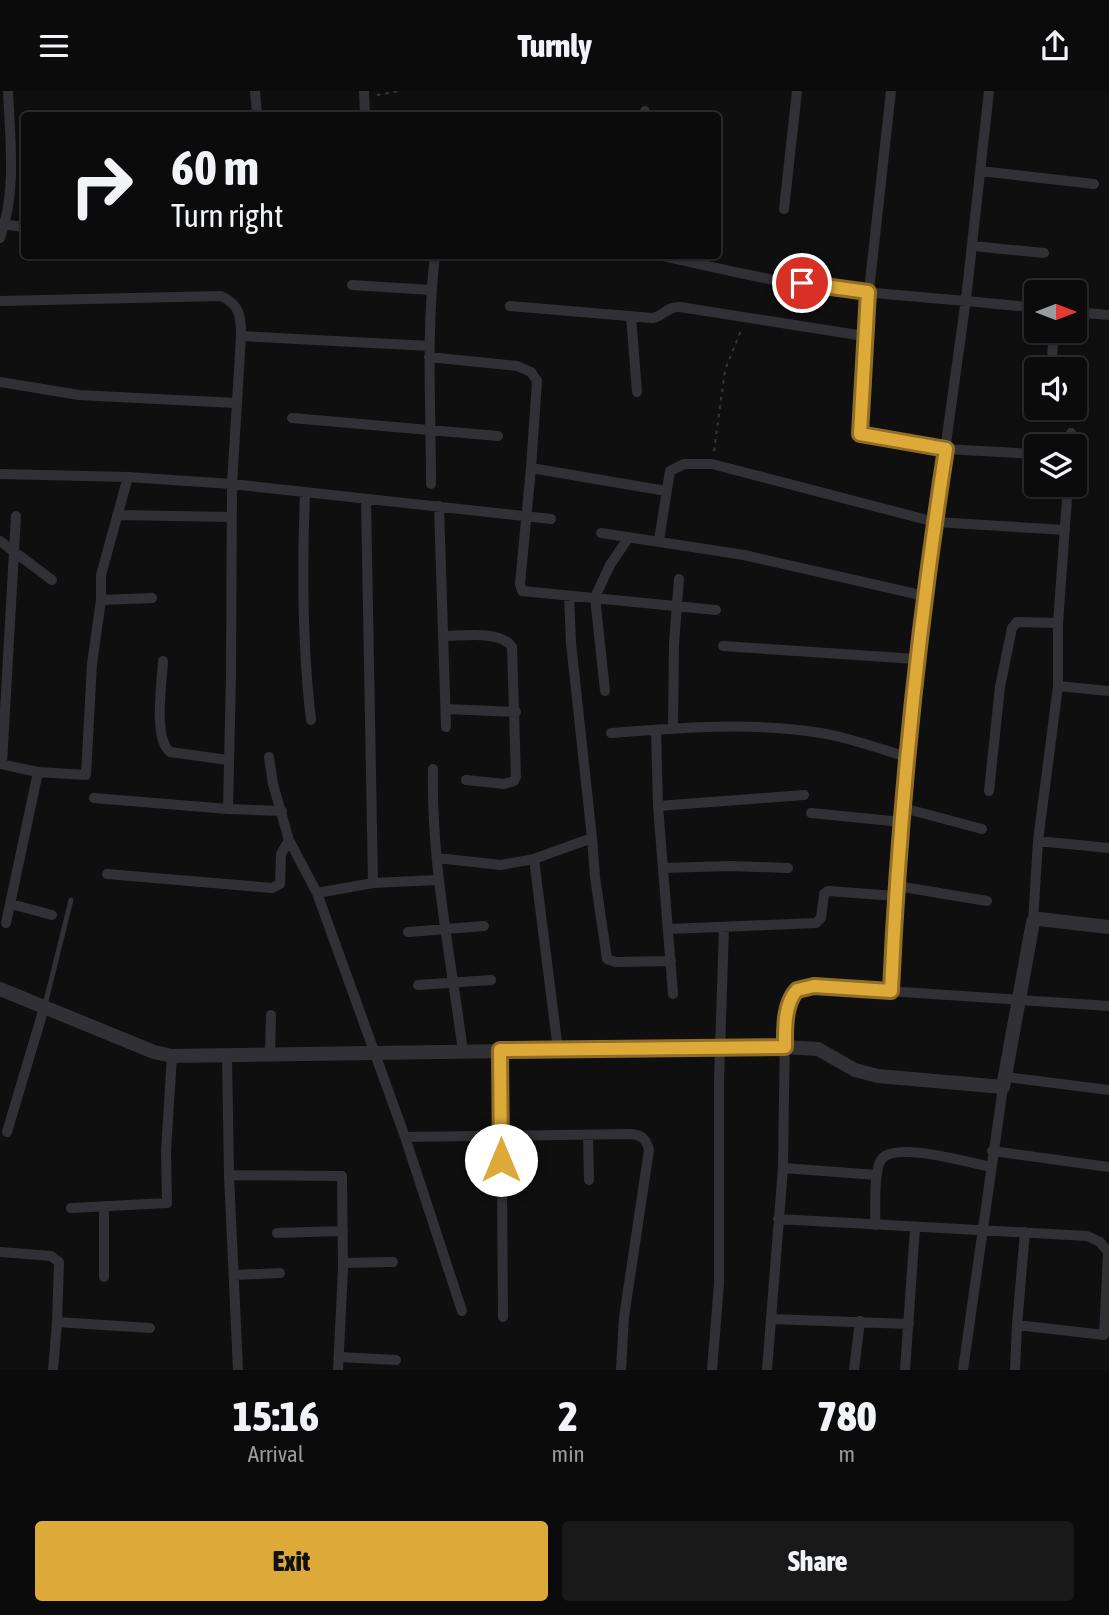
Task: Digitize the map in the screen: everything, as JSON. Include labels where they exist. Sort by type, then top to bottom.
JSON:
[{"type":"street","points":[[0,238],[2,224],[8,213],[12,163],[5,148],[8,91]]},
{"type":"street","points":[[255,91],[257,112]]},
{"type":"street","points":[[364,91],[365,112]]},
{"type":"street","points":[[784,209],[797,91]]},
{"type":"street","points":[[891,91],[864,336],[860,434],[946,449],[1024,453]]},
{"type":"street","points":[[891,991],[896,891],[916,659],[966,299],[989,91]]},
{"type":"street","points":[[12,163],[21,162]]},
{"type":"street","points":[[980,171],[1094,184]]},
{"type":"street","points":[[2,224],[21,227]]},
{"type":"street","points":[[972,246],[1044,253]]},
{"type":"street","points":[[431,484],[429,352],[435,259]]},
{"type":"street","points":[[678,259],[780,281],[868,292],[1024,306]]},
{"type":"street","points":[[352,285],[431,290]]},
{"type":"street","points":[[0,300],[221,296],[237,306],[241,336],[232,484],[228,810]]},
{"type":"street","points":[[510,306],[656,318],[670,307],[675,307],[864,336]]},
{"type":"street","points":[[1087,313],[1109,315]]},
{"type":"street","points":[[631,316],[637,392]]},
{"type":"street","points":[[241,336],[429,352],[517,366],[531,372],[537,381],[520,584],[522,591],[716,610]]},
{"type":"street","points":[[0,382],[79,395],[236,403]]},
{"type":"street","points":[[292,418],[498,436]]},
{"type":"street","points":[[659,540],[670,471],[684,464],[712,464],[935,522],[1065,530]]},
{"type":"street","points":[[531,468],[666,491]]},
{"type":"street","points":[[0,474],[128,477],[232,484],[551,519]]},
{"type":"street","points":[[16,516],[1,764],[38,772],[86,775],[92,664],[102,600],[101,575],[128,477]]},
{"type":"street","points":[[305,493],[302,565],[304,636],[311,720]]},
{"type":"street","points":[[964,1370],[992,1151],[1033,922],[1038,841],[1058,686],[1058,623],[1067,497]]},
{"type":"street","points":[[366,499],[373,883]]},
{"type":"street","points":[[439,506],[446,727]]},
{"type":"street","points":[[117,515],[232,517]]},
{"type":"street","points":[[601,533],[744,555],[925,596]]},
{"type":"street","points":[[605,691],[595,597],[610,565],[629,537]]},
{"type":"street","points":[[0,541],[52,580]]},
{"type":"street","points":[[673,729],[679,579]]},
{"type":"street","points":[[569,596],[571,643],[595,877],[607,959],[616,962],[671,961]]},
{"type":"street","points":[[102,600],[152,598]]},
{"type":"street","points":[[989,791],[1000,687],[1012,628],[1017,622],[1058,623]]},
{"type":"street","points":[[443,636],[499,636],[512,646],[517,769],[514,781],[505,784],[467,780]]},
{"type":"street","points":[[723,646],[916,659]]},
{"type":"street","points":[[163,661],[160,728],[164,747],[170,752],[228,760]]},
{"type":"street","points":[[1058,686],[1109,691]]},
{"type":"street","points":[[446,709],[516,712]]},
{"type":"street","points":[[611,733],[760,727],[817,732],[907,757]]},
{"type":"street","points":[[656,730],[658,806],[673,994]]},
{"type":"street","points":[[269,757],[273,784],[289,840],[317,893],[376,1053],[462,1311]]},
{"type":"street","points":[[433,769],[432,811],[437,880],[463,1052]]},
{"type":"street","points":[[6,923],[38,772]]},
{"type":"street","points":[[658,806],[804,795]]},
{"type":"street","points":[[94,798],[228,810],[282,811]]},
{"type":"street","points":[[903,808],[982,829]]},
{"type":"street","points":[[811,813],[902,822]]},
{"type":"street","points":[[437,858],[501,865],[534,859],[592,838]]},
{"type":"street","points":[[107,874],[272,888],[280,884],[281,854],[289,840]]},
{"type":"street","points":[[1038,841],[1109,848]]},
{"type":"street","points":[[534,859],[558,1050]]},
{"type":"street","points":[[663,868],[788,868]]},
{"type":"street","points":[[317,893],[373,883],[437,880]]},
{"type":"street","points":[[669,929],[816,923],[821,918],[824,894],[828,891],[896,891],[987,901]]},
{"type":"street","points":[[11,904],[52,915]]},
{"type":"street","points":[[1033,922],[1040,919],[1109,927]]},
{"type":"street","points":[[408,932],[484,926]]},
{"type":"street","points":[[712,1370],[719,1284],[719,1047],[724,927]]},
{"type":"street","points":[[418,985],[491,980]]},
{"type":"street","points":[[766,1370],[783,1168],[785,1025],[789,1004],[797,990],[814,986],[1109,1006]]},
{"type":"street","points":[[0,989],[154,1052],[172,1056],[785,1047],[818,1049],[855,1070],[878,1076],[1109,1090]]},
{"type":"street","points":[[7,1132],[44,1008]]},
{"type":"street","points":[[270,1053],[271,1015]]},
{"type":"street","points":[[500,1050],[502,1317]]},
{"type":"street","points":[[71,1208],[167,1203],[166,1151],[172,1056]]},
{"type":"street","points":[[227,1056],[229,1175],[238,1370]]},
{"type":"street","points":[[405,1136],[639,1135],[647,1142],[649,1150],[624,1317],[621,1370]]},
{"type":"street","points":[[588,1136],[589,1180]]},
{"type":"street","points":[[875,1225],[877,1175],[880,1161],[887,1153],[908,1151],[991,1167]]},
{"type":"street","points":[[992,1151],[1109,1167]]},
{"type":"street","points":[[783,1168],[877,1175]]},
{"type":"street","points":[[229,1175],[342,1176],[343,1263],[338,1370]]},
{"type":"street","points":[[104,1206],[104,1277]]},
{"type":"street","points":[[778,1219],[1087,1235],[1100,1242],[1108,1253],[1107,1335],[1017,1325]]},
{"type":"street","points":[[905,1370],[915,1228]]},
{"type":"street","points":[[276,1233],[342,1231]]},
{"type":"street","points":[[1015,1370],[1025,1232]]},
{"type":"street","points":[[0,1252],[51,1256],[59,1262],[53,1370]]},
{"type":"street","points":[[343,1263],[393,1262]]},
{"type":"street","points":[[234,1275],[280,1273]]},
{"type":"street","points":[[771,1319],[909,1324]]},
{"type":"street","points":[[854,1370],[860,1321]]},
{"type":"street","points":[[57,1322],[150,1328]]},
{"type":"street","points":[[339,1357],[396,1360]]},
{"type":"lane","points":[[44,1008],[71,900]]},
{"type":"path","points":[[387,94],[400,91]]},
{"type":"path","points":[[712,464],[725,370],[746,317]]},
{"type":"route","points":[[501,1160],[500,1050],[785,1047],[789,1004],[797,990],[814,986],[891,991],[895,896],[916,659],[946,449],[860,434],[868,292],[802,283]]}]
